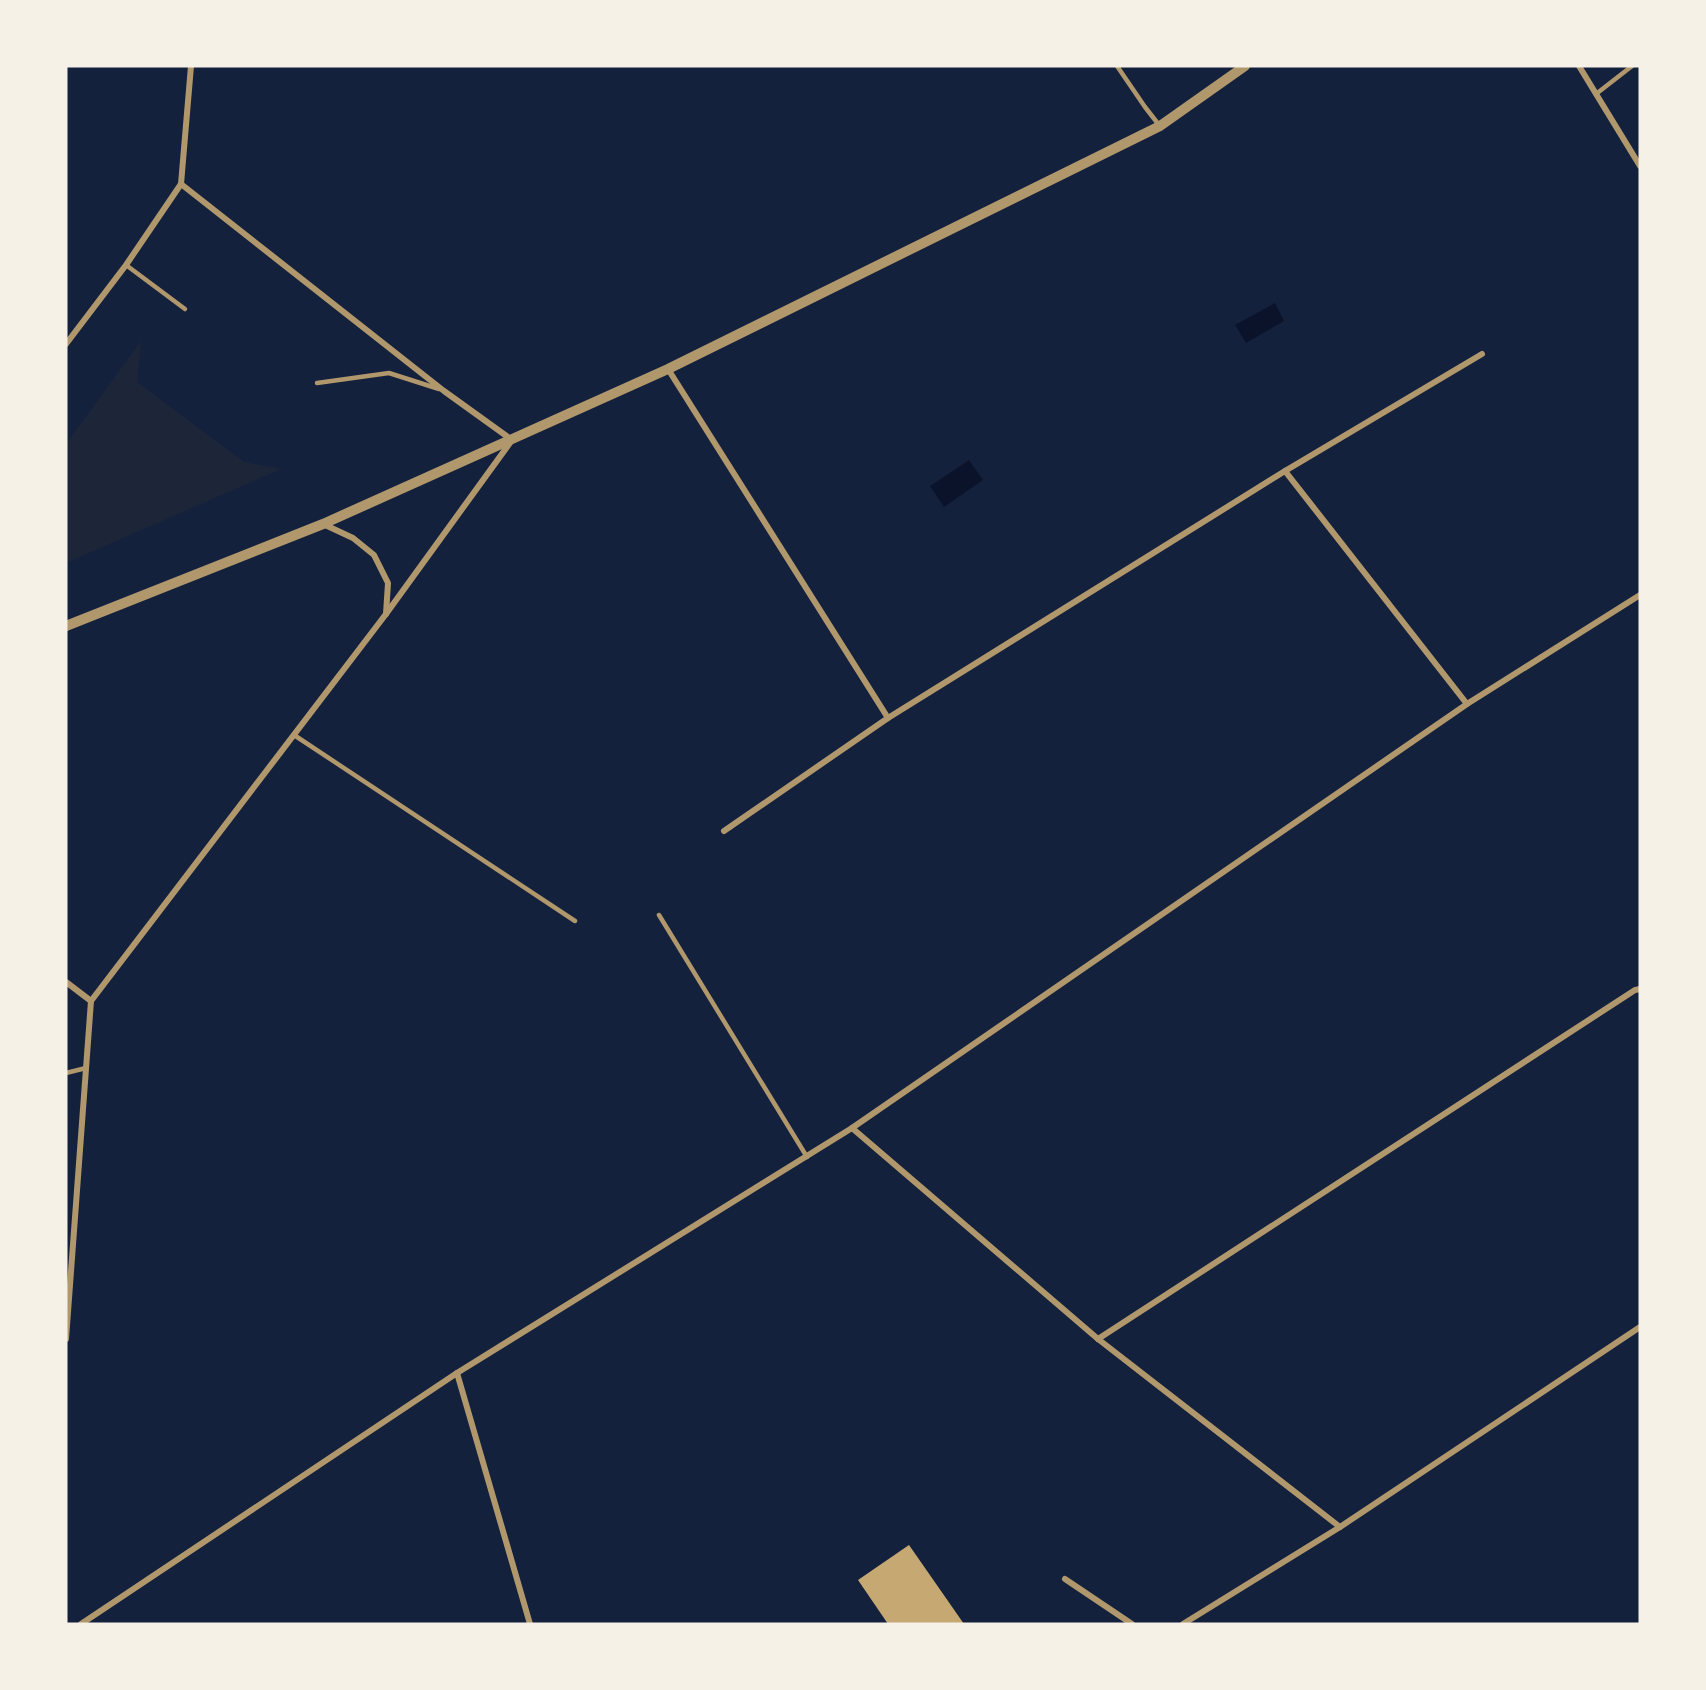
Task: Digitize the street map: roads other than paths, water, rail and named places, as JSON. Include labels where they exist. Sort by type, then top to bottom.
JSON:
[{"type":"street","points":[[66,344],[126,265],[181,184],[191,66]]},
{"type":"street","points":[[66,626],[323,524],[668,369],[1160,126],[1245,66]]},
{"type":"street","points":[[1579,66],[1640,166]]},
{"type":"street","points":[[181,184],[444,391],[512,440]]},
{"type":"street","points":[[724,831],[888,718],[1285,471],[1482,354]]},
{"type":"street","points":[[668,369],[888,718]]},
{"type":"street","points":[[66,1339],[91,1001],[386,614],[512,440]]},
{"type":"street","points":[[1285,471],[1467,704]]},
{"type":"street","points":[[323,524],[353,538],[374,555],[388,583],[386,614]]},
{"type":"street","points":[[81,1624],[457,1373],[852,1128],[1467,704],[1640,595]]},
{"type":"street","points":[[66,982],[91,1001]]},
{"type":"street","points":[[1098,1339],[1640,988]]},
{"type":"street","points":[[852,1128],[1098,1339],[1340,1527]]},
{"type":"street","points":[[1183,1624],[1340,1527],[1640,1327]]},
{"type":"street","points":[[457,1373],[530,1624]]},
{"type":"street","points":[[1065,1579],[1132,1624]]},
{"type":"lane","points":[[1117,66],[1160,126]]},
{"type":"lane","points":[[1596,94],[1632,66]]},
{"type":"lane","points":[[126,265],[185,309]]},
{"type":"lane","points":[[318,383],[389,373],[444,391]]},
{"type":"lane","points":[[294,735],[575,921]]},
{"type":"lane","points":[[659,915],[807,1157]]},
{"type":"lane","points":[[66,1073],[86,1068]]}]
